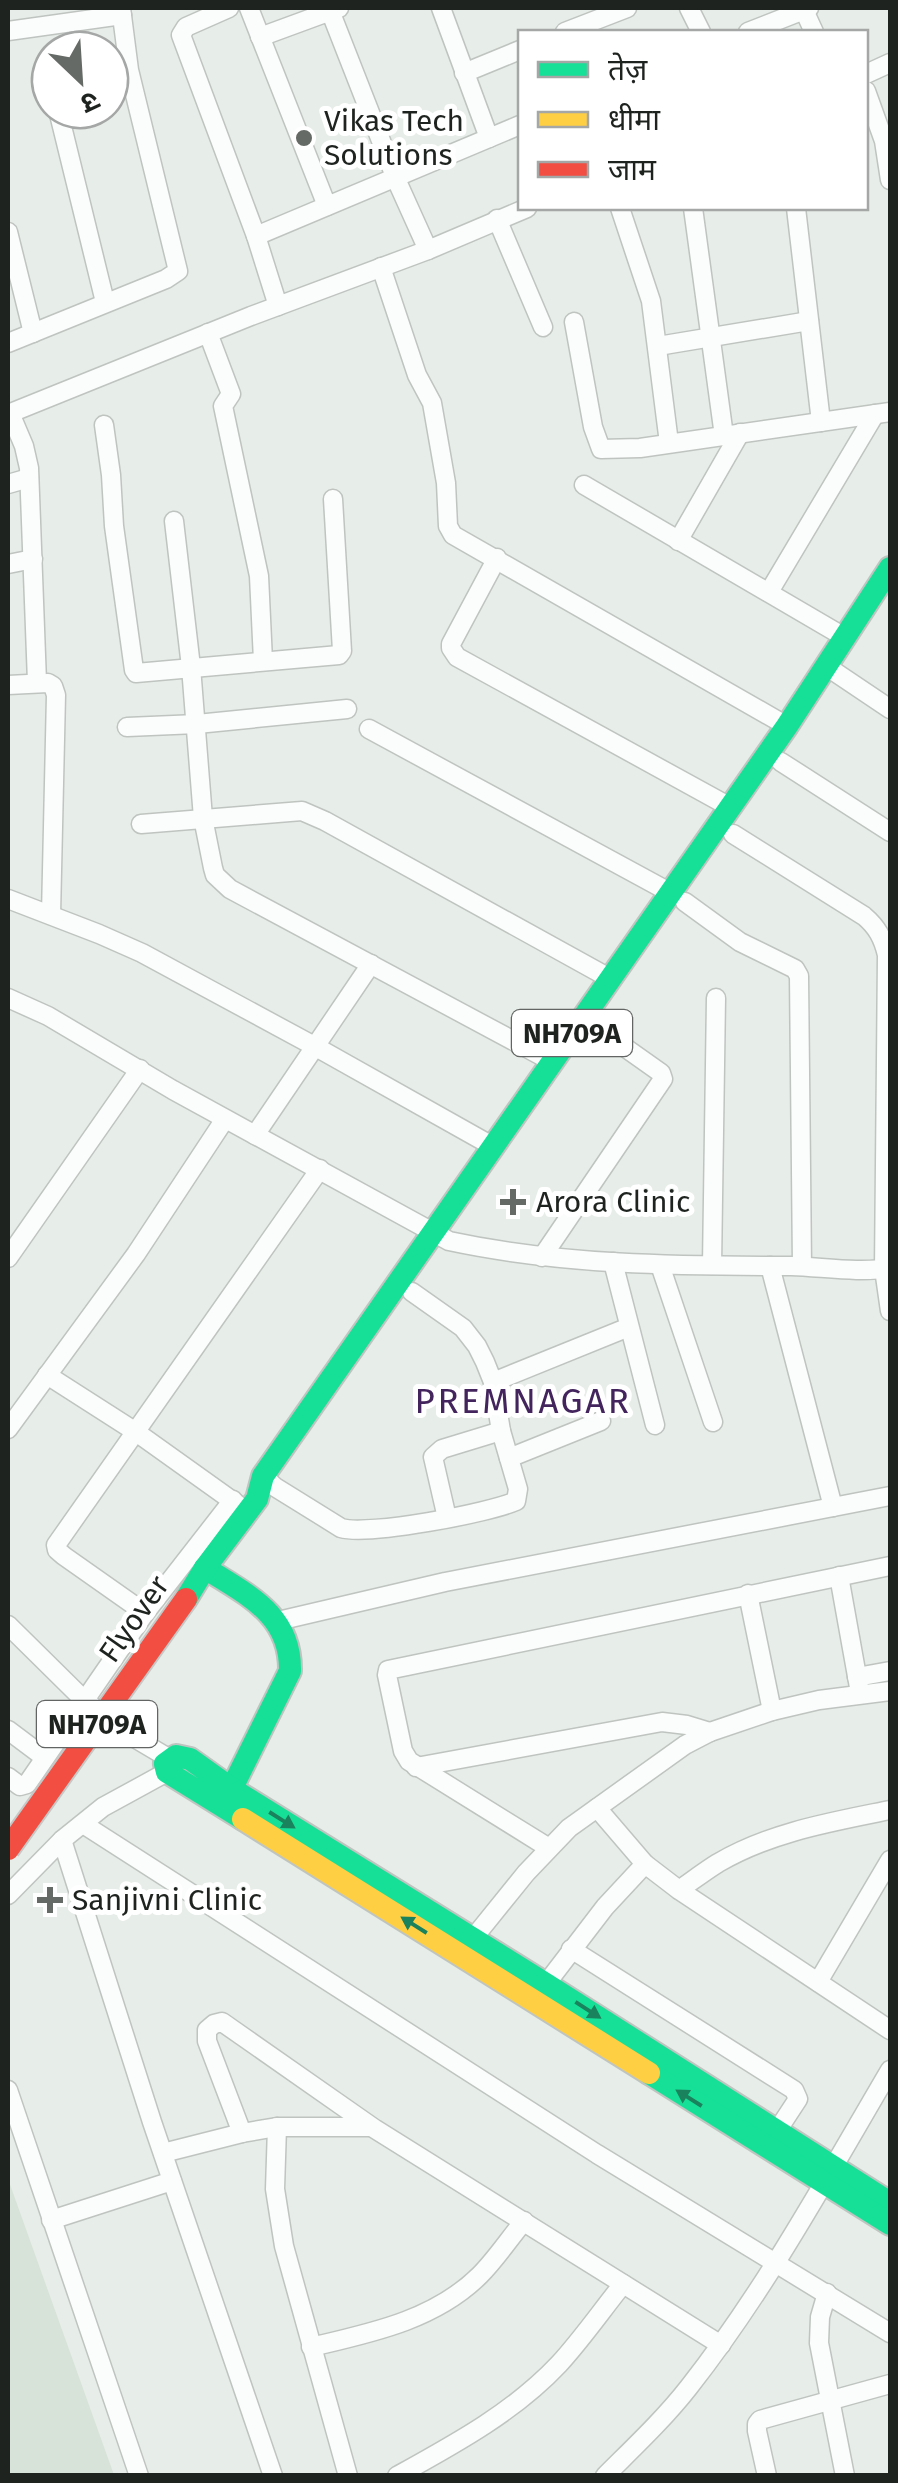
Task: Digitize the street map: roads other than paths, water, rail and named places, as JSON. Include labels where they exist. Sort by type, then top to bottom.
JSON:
[{"type":"main road","name":"NH709A","points":[[255,1495],[412,1292],[494,1148],[611,979],[733,834],[781,762],[833,671],[846,638],[890,568]]},
{"type":"main road","name":"NH709A","points":[[205,1568],[596,1027],[730,807],[787,726],[890,598]]},
{"type":"main road","name":"Flyover","points":[[8,1849],[205,1568]]},
{"type":"main road","points":[[205,1568],[278,1622],[290,1640],[293,1657],[290,1671],[228,1798]]},
{"type":"main road","points":[[168,1765],[228,1798],[828,2174],[890,2203]]},
{"type":"main road","points":[[467,1947],[546,1984],[776,2131],[890,2224]]},
{"type":"street","points":[[229,8],[186,27],[180,35],[256,236],[278,306]]},
{"type":"street","points":[[250,8],[327,206]]},
{"type":"street","points":[[260,37],[333,8],[396,179],[428,250]]},
{"type":"street","points":[[441,8],[489,138]]},
{"type":"street","points":[[570,30],[627,8]]},
{"type":"street","points":[[753,30],[805,8]]},
{"type":"street","points":[[8,32],[44,16],[122,11],[134,95],[178,268],[166,279],[8,343]]},
{"type":"street","points":[[464,73],[518,51]]},
{"type":"street","points":[[868,96],[884,140],[890,180]]},
{"type":"street","points":[[256,236],[518,127]]},
{"type":"street","points":[[63,130],[105,302]]},
{"type":"street","points":[[36,682],[29,478],[24,446],[9,414],[521,210]]},
{"type":"street","points":[[621,210],[652,301],[669,444]]},
{"type":"street","points":[[678,541],[732,435],[710,338],[693,210]]},
{"type":"street","points":[[796,210],[821,422]]},
{"type":"street","points":[[497,219],[543,327]]},
{"type":"street","points":[[8,232],[11,266],[33,332]]},
{"type":"street","points":[[381,268],[417,375],[432,404],[450,532],[787,726]]},
{"type":"street","points":[[658,346],[809,321]]},
{"type":"street","points":[[574,322],[599,448],[669,444],[882,413]]},
{"type":"street","points":[[208,333],[231,394],[224,410],[259,576],[263,660]]},
{"type":"street","points":[[769,592],[882,413]]},
{"type":"street","points":[[104,425],[134,670],[139,674],[340,654],[333,499]]},
{"type":"street","points":[[8,484],[29,478]]},
{"type":"street","points":[[584,485],[846,638]]},
{"type":"street","points":[[174,521],[203,818],[212,868],[221,882],[552,1061]]},
{"type":"street","points":[[497,558],[451,644],[457,657],[730,807]]},
{"type":"street","points":[[8,564],[33,559]]},
{"type":"street","points":[[833,671],[890,709]]},
{"type":"street","points":[[8,684],[48,683],[56,695],[51,914]]},
{"type":"street","points":[[126,728],[347,710]]},
{"type":"street","points":[[369,729],[678,897],[740,942],[796,969],[802,1266]]},
{"type":"street","points":[[781,762],[890,832]]},
{"type":"street","points":[[141,824],[296,810],[310,814],[611,979]]},
{"type":"street","points":[[733,834],[864,916],[878,929],[885,947],[890,1312]]},
{"type":"street","points":[[8,899],[142,953],[494,1148]]},
{"type":"street","points":[[255,1135],[371,964]]},
{"type":"street","points":[[8,998],[48,1016],[173,1090],[441,1237],[542,1257],[613,1262],[887,1268]]},
{"type":"street","points":[[712,1266],[716,998]]},
{"type":"street","points":[[542,1257],[662,1083],[661,1073],[596,1027]]},
{"type":"street","points":[[8,1258],[140,1069]]},
{"type":"street","points":[[8,1429],[136,1254],[226,1118]]},
{"type":"street","points":[[145,1613],[64,1556],[56,1545],[320,1169]]},
{"type":"street","points":[[613,1262],[655,1425]]},
{"type":"street","points":[[660,1264],[712,1422]]},
{"type":"street","points":[[770,1266],[833,1507]]},
{"type":"street","points":[[48,1374],[136,1432],[255,1495],[350,1531],[446,1518],[516,1501],[518,1490],[493,1382],[471,1336],[412,1292]]},
{"type":"street","points":[[493,1382],[629,1328]]},
{"type":"street","points":[[509,1458],[601,1420]]},
{"type":"street","points":[[446,1518],[432,1457],[442,1449],[502,1431]]},
{"type":"street","points":[[8,1777],[24,1786],[145,1613],[255,1495]]},
{"type":"street","points":[[278,1622],[445,1582],[890,1496]]},
{"type":"street","points":[[549,1848],[416,1768],[403,1751],[387,1675],[390,1669],[890,1566]]},
{"type":"street","points":[[839,1576],[859,1686]]},
{"type":"street","points":[[748,1594],[772,1711]]},
{"type":"street","points":[[8,1625],[84,1700],[168,1765],[103,1807],[62,1840],[8,1895]]},
{"type":"street","points":[[467,1947],[569,1828],[659,1761],[710,1732],[818,1700],[890,1671]]},
{"type":"street","points":[[859,1686],[890,1691]]},
{"type":"street","points":[[416,1768],[662,1722],[710,1732]]},
{"type":"street","points":[[8,1730],[44,1757]]},
{"type":"street","points":[[597,1808],[645,1864],[679,1890],[890,2030]]},
{"type":"street","points":[[679,1890],[752,1846],[821,1824],[890,1810]]},
{"type":"street","points":[[83,1824],[597,2154],[890,2333]]},
{"type":"street","points":[[62,1840],[273,2476]]},
{"type":"street","points":[[818,1982],[890,1860]]},
{"type":"street","points":[[546,1984],[604,1907],[645,1864]]},
{"type":"street","points":[[571,1949],[794,2090],[798,2099],[776,2131]]},
{"type":"street","points":[[242,2133],[208,2041],[207,2030],[222,2022],[371,2127],[721,2346]]},
{"type":"street","points":[[604,2476],[686,2390],[721,2346],[890,2070]]},
{"type":"street","points":[[8,2090],[139,2476]]},
{"type":"street","points":[[163,2153],[276,2127],[371,2127]]},
{"type":"street","points":[[276,2127],[275,2189],[284,2246],[348,2476]]},
{"type":"street","points":[[51,2220],[172,2181]]},
{"type":"street","points":[[312,2347],[384,2330],[457,2294],[480,2275],[524,2221]]},
{"type":"street","points":[[398,2476],[460,2441],[529,2392],[558,2364],[623,2284]]},
{"type":"street","points":[[828,2293],[818,2331],[845,2476]]},
{"type":"street","points":[[767,2476],[757,2430],[760,2420],[890,2384]]},
{"type":"place","name":"Vikas Tech Solutions","points":[[304,138]]},
{"type":"place","name":"Arora Clinic","points":[[513,1202]]},
{"type":"place","name":"Sanjivni Clinic","points":[[50,1900]]},
{"type":"district","name":"PREMNAGAR","points":[[523,1401]]}]
